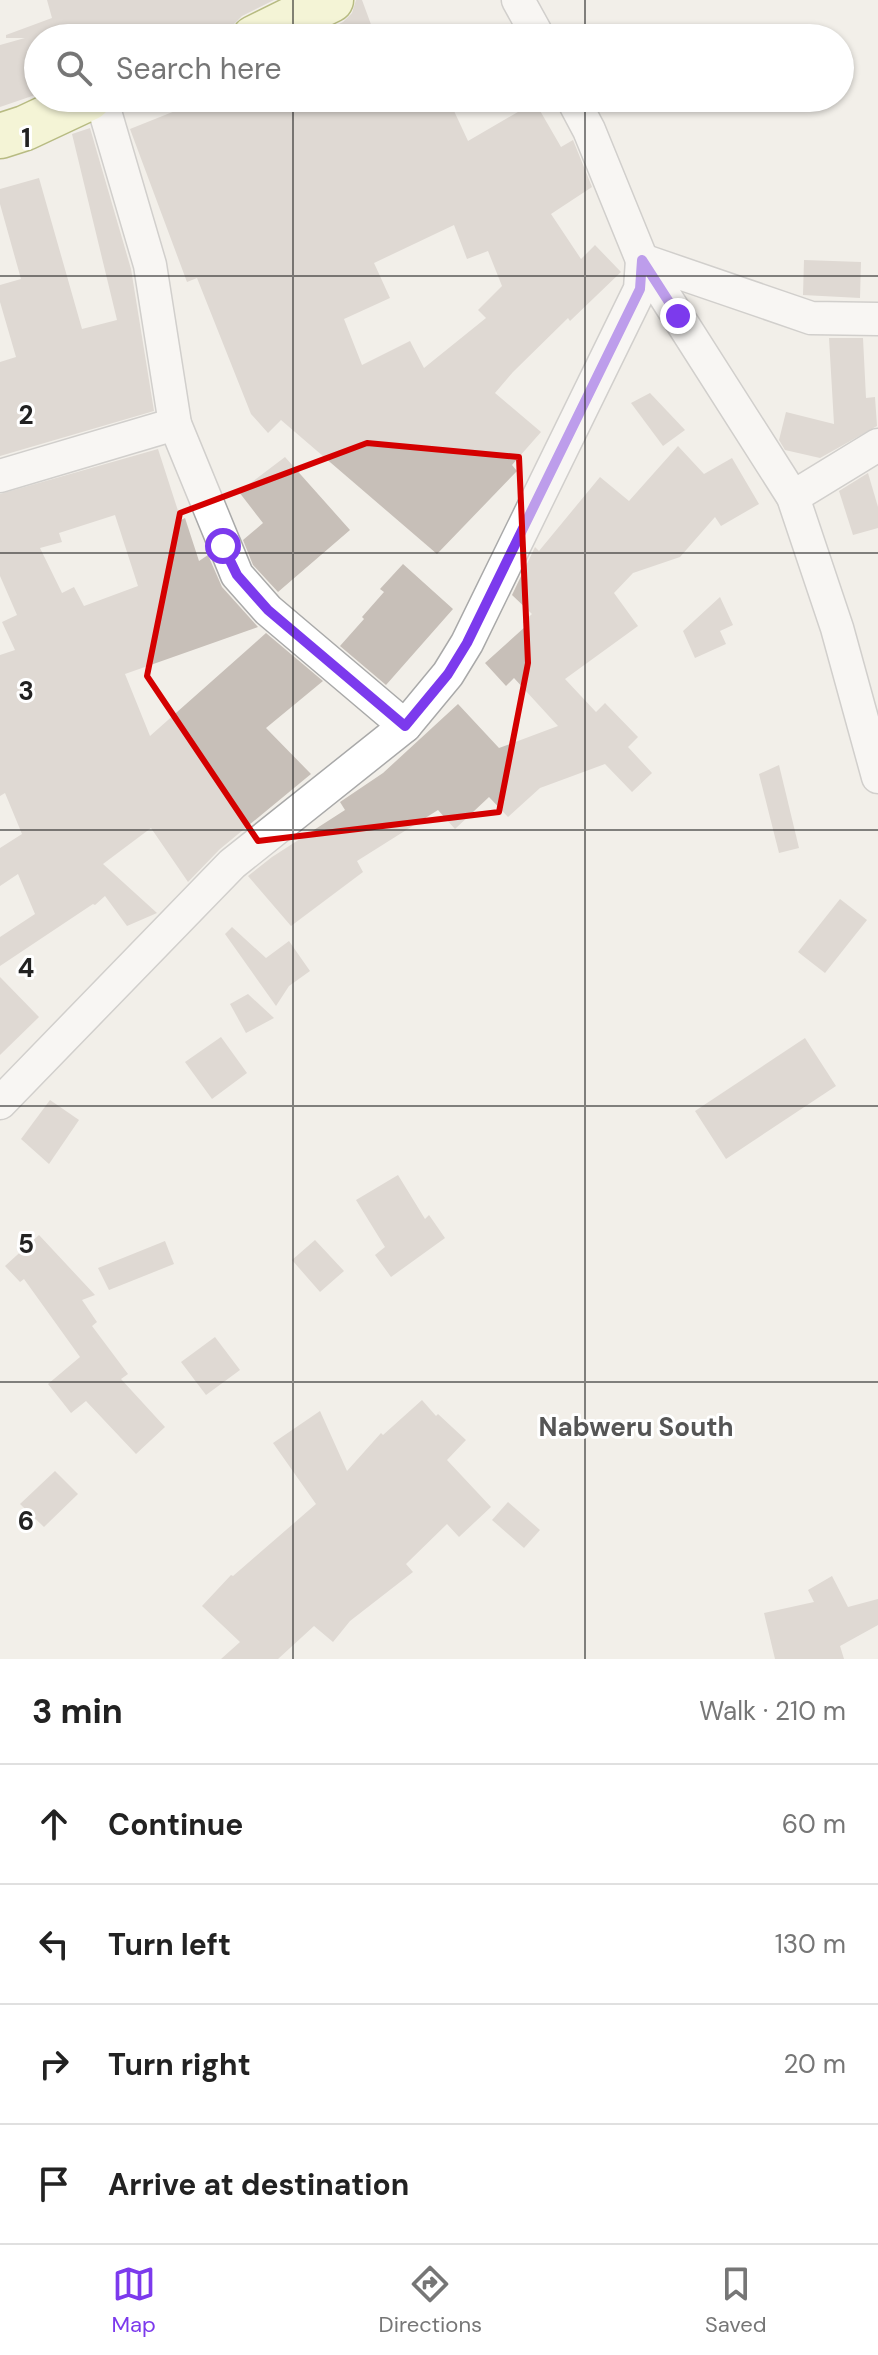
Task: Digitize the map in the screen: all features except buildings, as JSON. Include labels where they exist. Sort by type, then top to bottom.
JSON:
[{"type":"main road","points":[[282,24],[331,0]]},
{"type":"main road","points":[[0,136],[59,112]]},
{"type":"street","points":[[518,0],[531,24]]},
{"type":"street","points":[[105,112],[150,265],[175,424],[237,575],[268,610],[405,726]]},
{"type":"street","points":[[579,112],[642,260],[793,497],[837,628],[878,777]]},
{"type":"street","points":[[642,260],[811,318],[878,319]]},
{"type":"street","points":[[0,1103],[232,864],[405,726],[448,674],[467,643],[640,289],[642,260]]},
{"type":"street","points":[[0,476],[175,424]]},
{"type":"street","points":[[793,497],[878,445]]},
{"type":"highlighted area","points":[[367,443],[519,457],[528,663],[499,812],[258,841],[147,676],[180,513]]},
{"type":"district","name":"Nabweru South","points":[[636,1427]]},
{"type":"route","points":[[223,546],[237,575],[268,610],[405,726],[448,674],[467,643],[640,289],[642,260],[678,316]]}]
